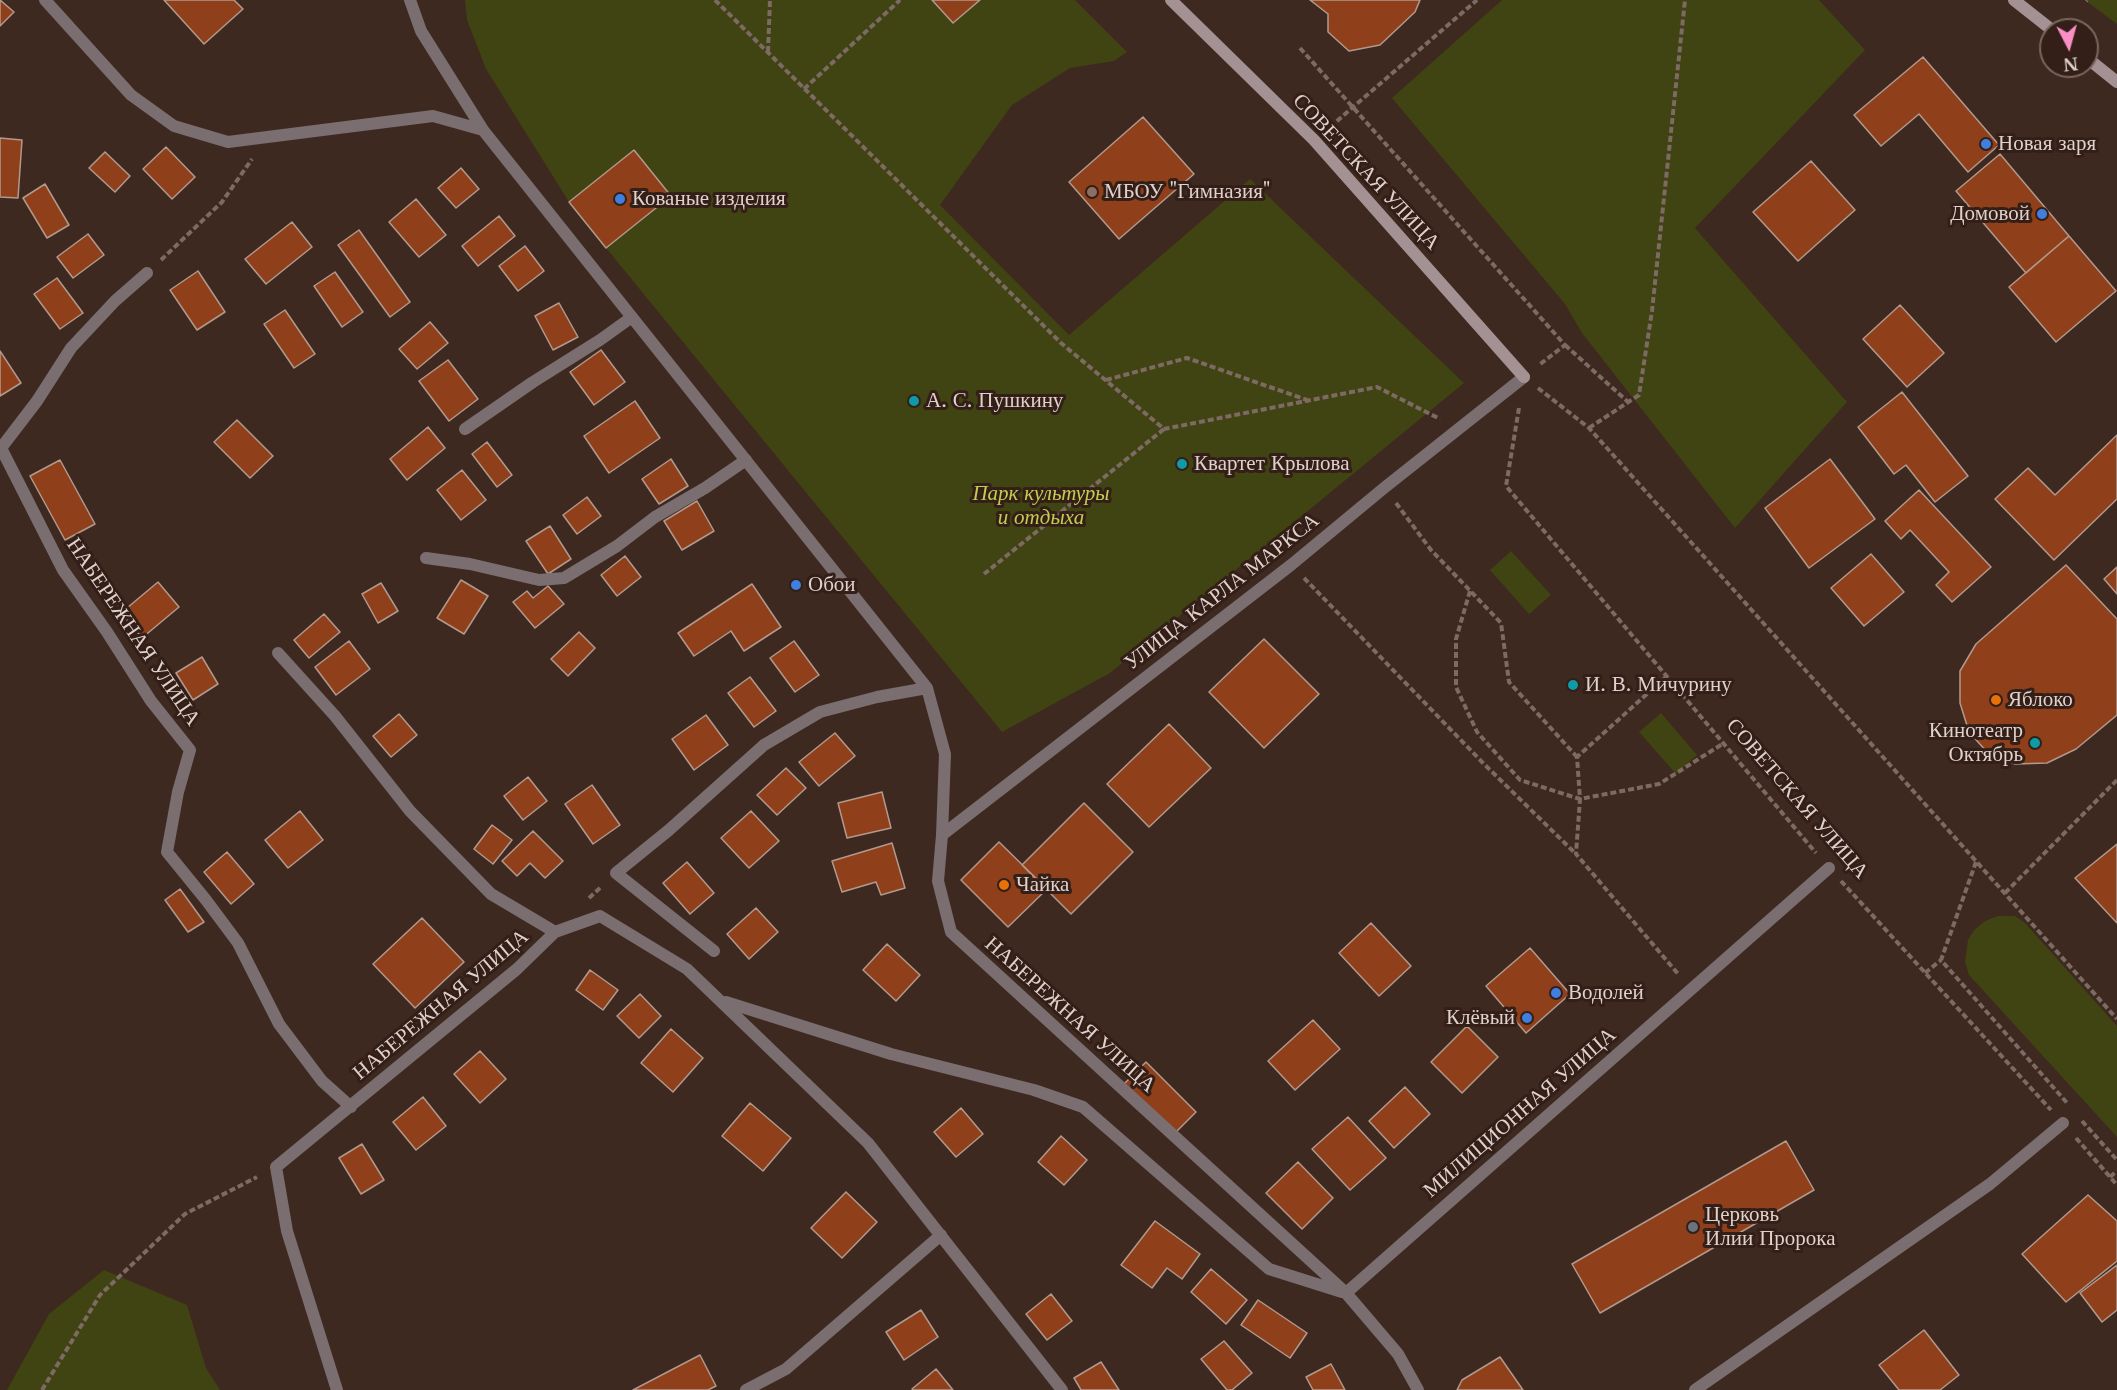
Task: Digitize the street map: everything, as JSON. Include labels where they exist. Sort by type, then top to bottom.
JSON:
[{"type":"main road","name":"СОВЕТСКАЯ УЛИЦА","points":[[1171,0],[1314,140],[1524,377]]},
{"type":"main road","points":[[2014,0],[2039,20]]},
{"type":"main road","points":[[2099,68],[2117,82]]},
{"type":"street","points":[[45,0],[131,95],[174,126],[228,142],[433,116],[483,130]]},
{"type":"street","name":"НАБЕРЕЖНАЯ УЛИЦА","points":[[410,0],[421,31],[483,130],[927,688],[945,754],[938,881],[951,932],[1346,1293],[1398,1354],[1418,1390]]},
{"type":"street","name":"НАБЕРЕЖНАЯ УЛИЦА","points":[[147,273],[115,301],[71,348],[37,401],[1,447],[63,570],[107,632],[151,701],[190,750],[178,792],[167,852],[238,944],[279,1024],[322,1081],[351,1107]]},
{"type":"street","points":[[465,429],[632,317]]},
{"type":"street","name":"УЛИЦА КАРЛА МАРКСА","points":[[942,836],[1291,565],[1524,377]]},
{"type":"street","points":[[426,558],[470,564],[539,580],[564,578],[617,546],[654,517],[705,488],[746,460]]},
{"type":"street","name":"НАБЕРЕЖНАЯ УЛИЦА","points":[[278,653],[335,716],[410,811],[491,894],[555,932]]},
{"type":"street","points":[[714,951],[616,873],[669,830],[764,745],[820,712],[877,697],[927,688]]},
{"type":"street","name":"МИЛИЦИОННАЯ УЛИЦА","points":[[1346,1293],[1829,867]]},
{"type":"street","name":"НАБЕРЕЖНАЯ УЛИЦА","points":[[276,1167],[517,969],[555,932],[600,916],[687,969],[868,1143],[1062,1390]]},
{"type":"street","name":"НАБЕРЕЖНАЯ УЛИЦА","points":[[722,1001],[891,1053],[1034,1090],[1083,1107],[1269,1269],[1346,1293]]},
{"type":"street","points":[[1695,1390],[1990,1184],[2063,1123]]},
{"type":"street","points":[[276,1167],[287,1231],[337,1390]]},
{"type":"street","points":[[746,1390],[786,1369],[941,1235]]},
{"type":"path","points":[[715,0],[1061,343],[1164,429]]},
{"type":"path","points":[[768,53],[770,0]]},
{"type":"path","points":[[804,89],[900,0]]},
{"type":"path","points":[[1314,140],[1477,0]]},
{"type":"path","points":[[1589,428],[1639,395],[1650,322],[1684,0]]},
{"type":"path","points":[[1300,48],[1565,345],[1628,402]]},
{"type":"path","points":[[147,273],[222,202],[268,137]]},
{"type":"path","points":[[1565,345],[1524,377],[1589,428],[2117,1019]]},
{"type":"path","points":[[1106,381],[1186,358],[1308,400]]},
{"type":"path","name":"СОВЕТСКАЯ УЛИЦА","points":[[1524,377],[1506,486],[1829,867],[2117,1185]]},
{"type":"path","points":[[984,574],[1164,429],[1377,387],[1459,429]]},
{"type":"path","points":[[1384,488],[1431,550],[1501,623],[1509,682],[1577,757],[1580,799],[1576,854]]},
{"type":"path","points":[[1291,565],[1483,764],[1576,854],[1691,989]]},
{"type":"path","points":[[1470,591],[1456,639],[1456,687],[1477,732],[1520,780],[1580,799],[1659,784],[1724,743]]},
{"type":"path","points":[[1577,757],[1667,676]]},
{"type":"path","points":[[2005,893],[2117,780]]},
{"type":"path","points":[[1925,973],[1941,960],[1976,862]]},
{"type":"path","points":[[1941,960],[2068,1105]]},
{"type":"path","points":[[2076,1114],[2117,1160]]},
{"type":"path","points":[[42,1390],[100,1295],[176,1222],[185,1214],[276,1167]]},
{"type":"path","points":[[2110,1177],[2117,1171]]},
{"type":"green space","name":"Парк культуры и отдыха","points":[[465,0],[1075,0],[1127,52],[1114,61],[1070,68],[1012,105],[940,205],[1069,335],[1250,179],[1464,383],[1110,673],[1002,732],[606,248],[671,196],[634,150],[569,202],[486,69],[467,20]]},
{"type":"green space","points":[[1502,0],[1819,0],[1865,50],[1695,228],[1847,402],[1735,528],[1582,333],[1565,304],[1392,98]]},
{"type":"green space","points":[[2117,0],[2117,24],[2086,1]]},
{"type":"green space","points":[[1511,551],[1551,595],[1529,614],[1490,570]]},
{"type":"green space","points":[[1661,713],[1697,755],[1676,774],[1639,732]]},
{"type":"green space","points":[[1998,916],[2015,916],[2025,923],[2117,1026],[2117,1137],[1969,975],[1965,962],[1968,940],[1974,930],[1985,921]]},
{"type":"green space","points":[[104,1270],[187,1305],[206,1368],[220,1390],[7,1390],[49,1314]]},
{"type":"building","points":[[0,0],[14,12],[0,26]]},
{"type":"building","points":[[164,0],[234,0],[243,9],[204,44]]},
{"type":"building","points":[[932,0],[980,0],[953,23]]},
{"type":"building","points":[[1310,0],[1420,0],[1415,12],[1380,45],[1349,51],[1328,32],[1328,14]]},
{"type":"building","points":[[1923,57],[1999,145],[1968,172],[1919,114],[1881,146],[1854,115]]},
{"type":"building","name":"МБОУ \"Гимназия\"","points":[[1143,117],[1194,174],[1119,239],[1069,182]]},
{"type":"building","points":[[0,138],[22,140],[18,198],[0,197]]},
{"type":"building","points":[[166,147],[195,177],[172,199],[143,169]]},
{"type":"building","name":"Кованые изделия","points":[[634,150],[671,196],[606,248],[569,202]]},
{"type":"building","points":[[105,152],[130,176],[115,192],[89,168]]},
{"type":"building","points":[[2000,154],[2069,236],[2026,273],[1956,191]]},
{"type":"building","points":[[1811,161],[1855,210],[1798,261],[1753,212]]},
{"type":"building","points":[[461,168],[479,189],[456,208],[438,188]]},
{"type":"building","points":[[45,184],[69,225],[47,238],[23,198]]},
{"type":"building","points":[[416,199],[446,235],[419,257],[389,222]]},
{"type":"building","points":[[499,216],[515,236],[478,266],[462,246]]},
{"type":"building","points":[[292,222],[312,247],[266,284],[245,259]]},
{"type":"building","points":[[359,230],[410,302],[390,317],[338,245]]},
{"type":"building","points":[[88,234],[104,255],[73,278],[57,257]]},
{"type":"building","points":[[2069,236],[2116,291],[2056,342],[2009,287]]},
{"type":"building","points":[[525,246],[544,271],[518,291],[499,266]]},
{"type":"building","points":[[198,271],[225,312],[197,330],[170,290]]},
{"type":"building","points":[[335,272],[363,312],[342,327],[314,286]]},
{"type":"building","points":[[57,278],[83,313],[60,329],[34,294]]},
{"type":"building","points":[[559,303],[578,337],[553,350],[535,316]]},
{"type":"building","points":[[1900,305],[1944,353],[1907,387],[1863,339]]},
{"type":"building","points":[[285,310],[315,354],[294,368],[264,324]]},
{"type":"building","points":[[430,322],[448,343],[417,369],[399,349]]},
{"type":"building","points":[[601,350],[625,382],[594,405],[570,372]]},
{"type":"building","points":[[0,351],[21,383],[0,396]]},
{"type":"building","points":[[448,360],[478,399],[449,421],[419,381]]},
{"type":"building","points":[[1902,392],[1968,476],[1935,502],[1906,465],[1894,474],[1858,427]]},
{"type":"building","points":[[635,401],[660,438],[609,473],[584,436]]},
{"type":"building","points":[[237,420],[273,456],[250,478],[214,442]]},
{"type":"building","points":[[428,427],[445,448],[407,480],[390,459]]},
{"type":"building","points":[[2117,435],[2117,499],[2054,560],[1995,499],[2028,468],[2055,495]]},
{"type":"building","points":[[487,442],[512,475],[497,487],[472,454]]},
{"type":"building","points":[[671,459],[688,486],[659,504],[642,479]]},
{"type":"building","points":[[1830,459],[1875,519],[1809,568],[1765,508]]},
{"type":"building","points":[[60,460],[95,524],[65,540],[30,476]]},
{"type":"building","points":[[462,470],[486,500],[461,520],[437,490]]},
{"type":"building","points":[[1919,490],[1991,567],[1952,602],[1936,585],[1949,572],[1910,530],[1901,539],[1885,521]]},
{"type":"building","points":[[587,497],[601,516],[577,534],[563,515]]},
{"type":"building","points":[[697,501],[714,531],[682,550],[664,521]]},
{"type":"building","points":[[550,526],[571,559],[548,574],[526,541]]},
{"type":"building","points":[[1871,554],[1904,592],[1864,626],[1831,588]]},
{"type":"building","points":[[625,556],[641,577],[617,596],[601,575]]},
{"type":"building","points":[[2066,565],[2117,619],[2117,715],[2076,749],[2047,763],[2015,764],[1987,752],[1969,732],[1960,703],[1960,671],[1976,644]]},
{"type":"building","points":[[2117,567],[2117,594],[2104,579]]},
{"type":"building","points":[[461,580],[488,596],[464,634],[437,618]]},
{"type":"building","points":[[158,582],[179,607],[142,638],[121,613]]},
{"type":"building","points":[[381,583],[398,611],[378,623],[362,594]]},
{"type":"building","points":[[752,584],[781,627],[744,651],[731,631],[694,656],[678,633]]},
{"type":"building","points":[[548,586],[564,604],[535,628],[513,602],[527,591],[533,598]]},
{"type":"building","points":[[324,614],[340,632],[309,658],[294,640]]},
{"type":"building","points":[[579,632],[595,648],[568,676],[551,659]]},
{"type":"building","points":[[1264,639],[1319,694],[1264,748],[1209,692]]},
{"type":"building","points":[[349,641],[370,669],[336,695],[315,667]]},
{"type":"building","points":[[794,641],[819,675],[795,692],[770,658]]},
{"type":"building","points":[[202,657],[218,684],[193,700],[176,673]]},
{"type":"building","points":[[750,677],[776,711],[754,727],[728,693]]},
{"type":"building","points":[[399,714],[417,735],[391,757],[373,736]]},
{"type":"building","points":[[706,715],[728,745],[694,770],[672,739]]},
{"type":"building","points":[[1169,724],[1211,768],[1149,827],[1107,784]]},
{"type":"building","points":[[835,733],[855,756],[819,786],[799,762]]},
{"type":"building","points":[[786,768],[806,788],[777,815],[757,795]]},
{"type":"building","points":[[528,777],[547,801],[523,820],[504,796]]},
{"type":"building","points":[[592,785],[620,825],[593,844],[565,804]]},
{"type":"building","points":[[882,792],[891,828],[847,838],[838,803]]},
{"type":"building","points":[[1084,803],[1133,852],[1071,914],[1022,865]]},
{"type":"building","points":[[300,811],[323,840],[288,868],[265,840]]},
{"type":"building","points":[[751,811],[779,841],[749,868],[721,838]]},
{"type":"building","points":[[492,825],[512,840],[493,864],[474,849]]},
{"type":"building","points":[[533,831],[563,861],[545,878],[530,863],[517,876],[502,861]]},
{"type":"building","name":"Чайка","points":[[999,842],[1047,889],[1008,927],[961,880]]},
{"type":"building","points":[[892,843],[905,888],[881,895],[876,882],[842,892],[832,861]]},
{"type":"building","points":[[2117,844],[2117,923],[2075,878]]},
{"type":"building","points":[[227,852],[254,884],[231,904],[204,872]]},
{"type":"building","points":[[687,862],[714,893],[690,914],[663,883]]},
{"type":"building","points":[[180,889],[204,922],[188,932],[165,900]]},
{"type":"building","points":[[756,908],[778,932],[749,959],[727,934]]},
{"type":"building","points":[[422,918],[464,962],[415,1008],[373,964]]},
{"type":"building","points":[[1371,923],[1411,966],[1379,996],[1339,953]]},
{"type":"building","points":[[887,944],[920,975],[896,1001],[863,970]]},
{"type":"building","points":[[1530,948],[1570,994],[1526,1033],[1486,986]]},
{"type":"building","points":[[590,970],[618,990],[603,1010],[576,990]]},
{"type":"building","points":[[640,994],[661,1016],[639,1038],[617,1016]]},
{"type":"building","points":[[1313,1020],[1340,1049],[1295,1090],[1268,1061]]},
{"type":"building","points":[[1467,1026],[1498,1057],[1462,1093],[1431,1062]]},
{"type":"building","points":[[671,1029],[703,1058],[673,1092],[641,1063]]},
{"type":"building","points":[[480,1051],[506,1079],[480,1103],[454,1074]]},
{"type":"building","points":[[1146,1062],[1196,1112],[1174,1134],[1124,1084]]},
{"type":"building","points":[[1405,1087],[1430,1114],[1394,1148],[1369,1121]]},
{"type":"building","points":[[423,1097],[446,1126],[416,1150],[393,1122]]},
{"type":"building","points":[[750,1103],[791,1138],[763,1171],[722,1136]]},
{"type":"building","points":[[961,1108],[983,1134],[956,1157],[934,1132]]},
{"type":"building","points":[[1348,1117],[1386,1158],[1350,1190],[1312,1149]]},
{"type":"building","points":[[1061,1136],[1087,1160],[1064,1185],[1038,1162]]},
{"type":"building","name":"Церковь Илии Пророка","points":[[1786,1141],[1814,1190],[1600,1313],[1572,1264]]},
{"type":"building","points":[[362,1144],[384,1180],[361,1194],[339,1158]]},
{"type":"building","points":[[1298,1162],[1333,1198],[1302,1229],[1266,1193]]},
{"type":"building","points":[[846,1192],[877,1222],[842,1258],[811,1228]]},
{"type":"building","points":[[2088,1195],[2117,1221],[2117,1261],[2066,1302],[2022,1254]]},
{"type":"building","points":[[1155,1221],[1200,1254],[1182,1279],[1167,1268],[1152,1288],[1121,1265]]},
{"type":"building","points":[[2117,1265],[2117,1310],[2102,1322],[2080,1293]]},
{"type":"building","points":[[1211,1269],[1247,1300],[1226,1324],[1191,1292]]},
{"type":"building","points":[[1051,1294],[1072,1321],[1047,1340],[1026,1314]]},
{"type":"building","points":[[1258,1300],[1307,1333],[1290,1358],[1241,1325]]},
{"type":"building","points":[[921,1310],[938,1337],[904,1360],[886,1332]]},
{"type":"building","points":[[1924,1330],[1959,1375],[1940,1390],[1899,1390],[1879,1365]]},
{"type":"building","points":[[1224,1341],[1252,1373],[1232,1390],[1227,1390],[1201,1359]]},
{"type":"building","points":[[700,1355],[716,1386],[708,1390],[633,1390]]},
{"type":"building","points":[[1500,1357],[1523,1390],[1457,1390],[1462,1380]]},
{"type":"building","points":[[1101,1362],[1119,1390],[1081,1390],[1074,1378]]},
{"type":"building","points":[[1331,1364],[1345,1390],[1313,1390],[1306,1377]]},
{"type":"building","points":[[936,1369],[953,1390],[912,1389]]},
{"type":"place","name":"Новая заря","points":[[1986,144]]},
{"type":"place","name":"МБОУ \"Гимназия\"","points":[[1092,192]]},
{"type":"place","name":"Кованые изделия","points":[[620,199]]},
{"type":"place","name":"Домовой","points":[[2042,214]]},
{"type":"place","name":"А. С. Пушкину","points":[[914,401]]},
{"type":"place","name":"Квартет Крылова","points":[[1182,464]]},
{"type":"place","name":"Обои","points":[[796,585]]},
{"type":"place","name":"И. В. Мичурину","points":[[1573,685]]},
{"type":"place","name":"Яблоко","points":[[1996,700]]},
{"type":"place","name":"Кинотеатр Октябрь","points":[[2035,743]]},
{"type":"place","name":"Чайка","points":[[1004,885]]},
{"type":"place","name":"Водолей","points":[[1556,993]]},
{"type":"place","name":"Клёвый","points":[[1527,1018]]},
{"type":"place","name":"Церковь Илии Пророка","points":[[1693,1227]]}]
